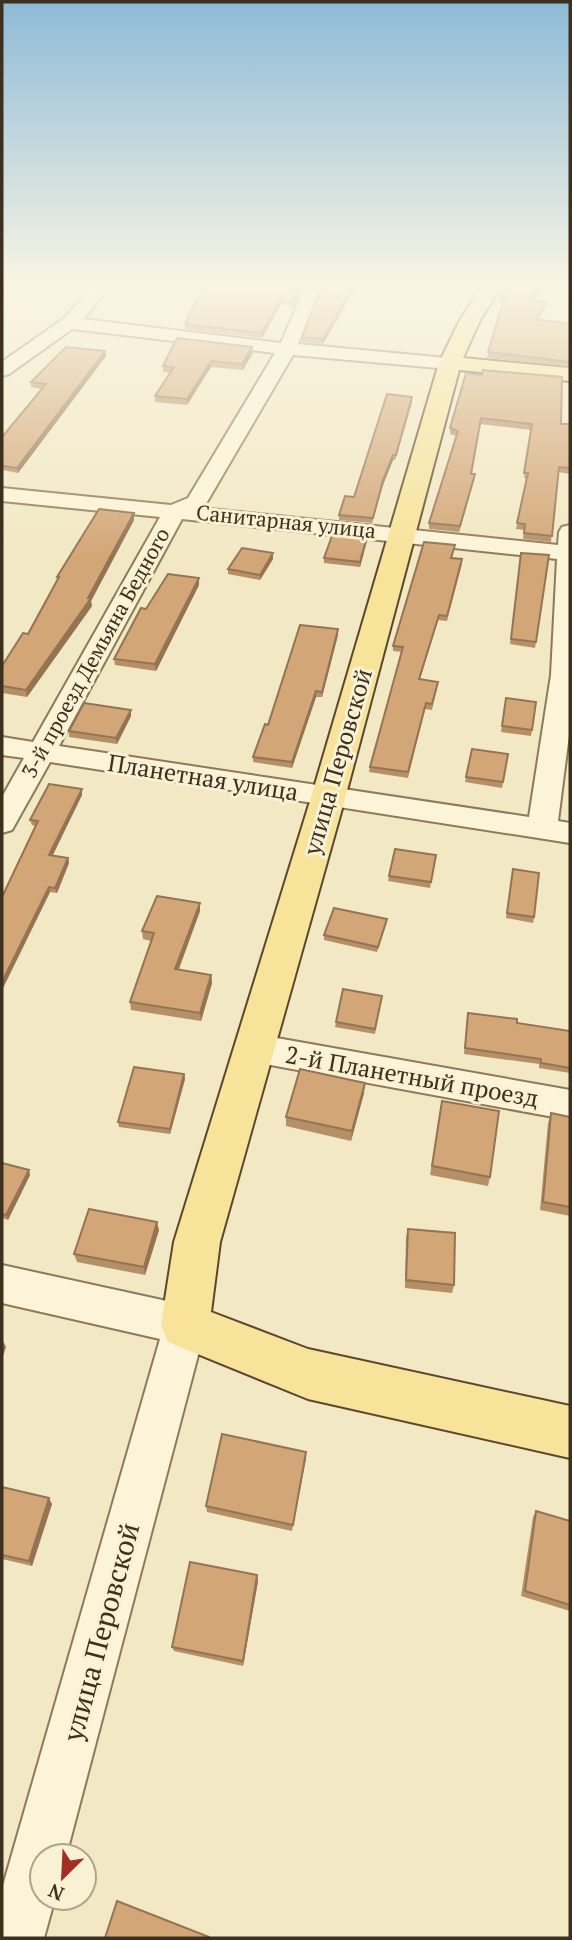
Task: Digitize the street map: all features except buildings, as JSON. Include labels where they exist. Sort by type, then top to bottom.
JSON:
[{"type":"main road","name":"улица Перовской","points":[[186,1325],[197,1242],[328,798],[446,378]]},
{"type":"main road","points":[[186,1325],[308,1374],[570,1432]]},
{"type":"street","name":"3-й проезд Демьяна Бедного","points":[[2,823],[175,511],[196,502],[269,378]]},
{"type":"street","name":"Санитарная улица","points":[[2,494],[402,534],[570,546]]},
{"type":"street","points":[[556,831],[567,675],[570,546]]},
{"type":"street","name":"Планетная улица","points":[[2,746],[556,831]]},
{"type":"street","name":"2-й Планетный проезд","points":[[254,1048],[570,1105]]},
{"type":"street","points":[[2,1284],[186,1325]]},
{"type":"street","name":"улица Перовской","points":[[16,1938],[186,1325]]}]
